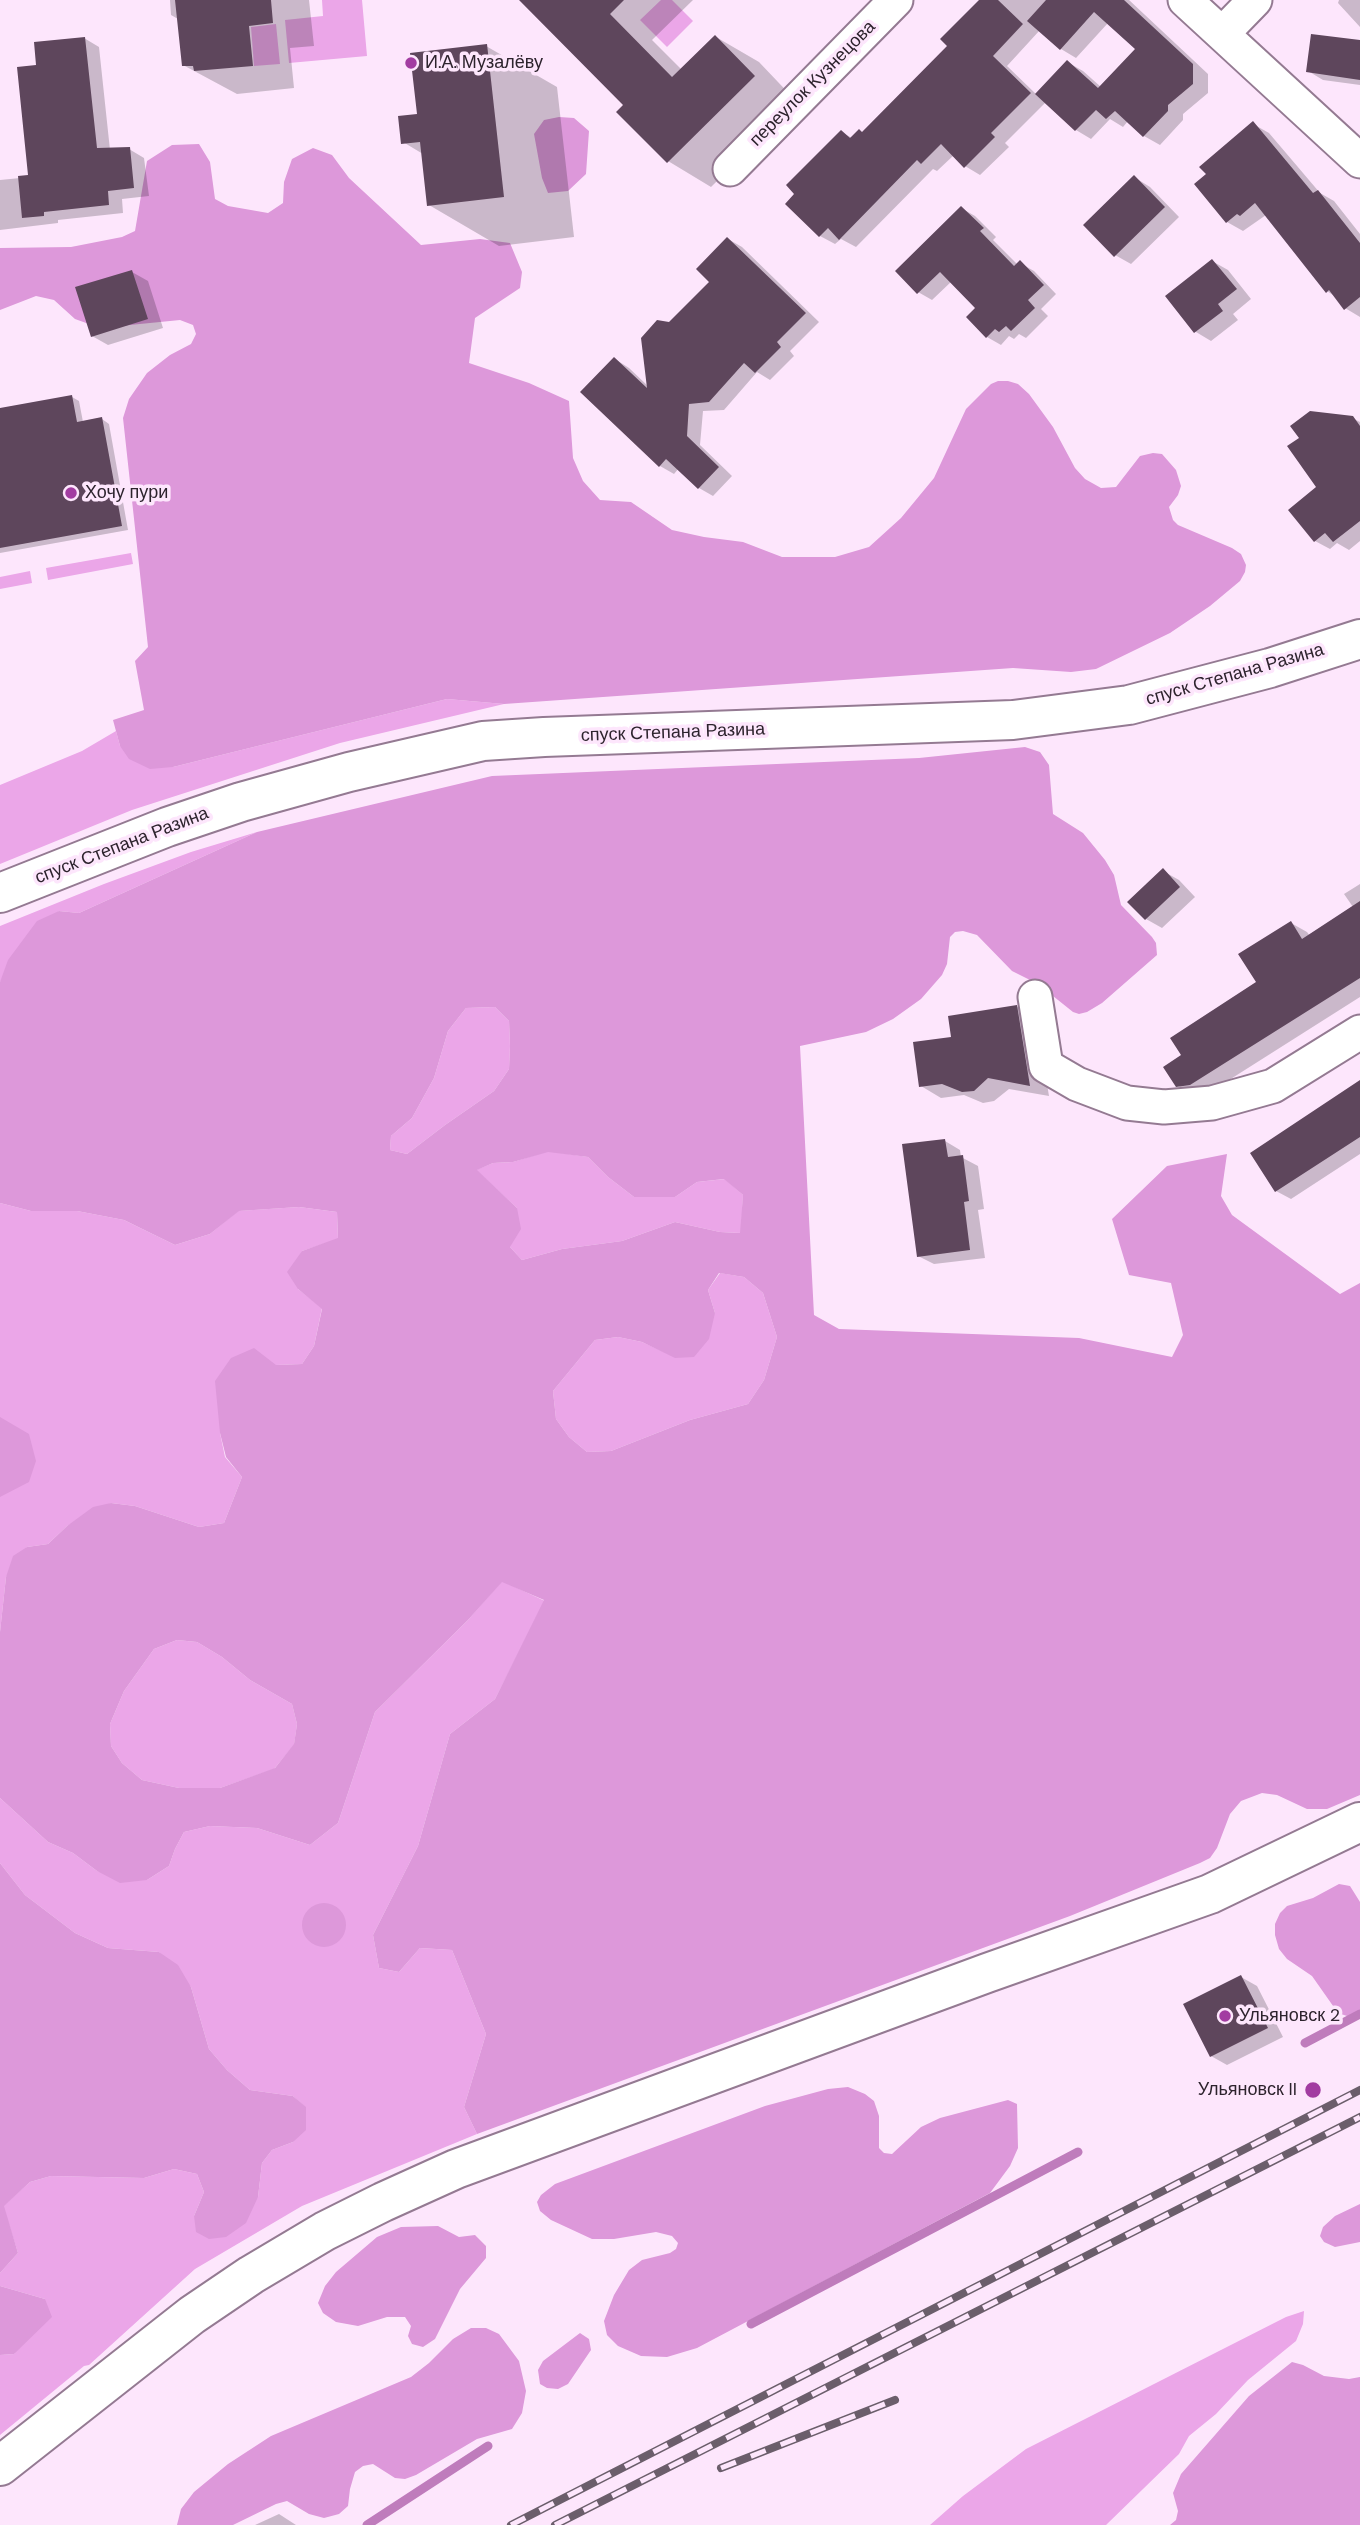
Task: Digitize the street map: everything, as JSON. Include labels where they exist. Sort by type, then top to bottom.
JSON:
[{"type":"main road","name":"спуск Степана Разина","points":[[0,893],[167,827],[241,802],[349,772],[483,741],[1013,720],[1129,705],[1270,668],[1360,639]]},
{"type":"main road","points":[[0,2466],[192,2315],[314,2237],[383,2202],[456,2169],[1210,1894],[1360,1822]]},
{"type":"street","name":"переулок Кузнецова","points":[[730,169],[896,0]]},
{"type":"street","points":[[1185,0],[1360,161]]},
{"type":"street","points":[[1222,34],[1255,0]]},
{"type":"street","points":[[1034,998],[1046,1066],[1077,1084],[1127,1103],[1164,1107],[1212,1103],[1273,1086],[1360,1032]]},
{"type":"shaded area","points":[[322,0],[362,0],[367,56],[289,63],[285,20],[323,16]]},
{"type":"shaded area","points":[[661,0],[672,0],[693,21],[667,47],[640,20]]},
{"type":"shaded area","points":[[276,24],[280,64],[254,66],[251,27]]},
{"type":"shaded area","points":[[574,118],[589,131],[586,174],[568,191],[548,193],[542,178],[534,134],[544,120]]},
{"type":"shaded area","points":[[199,144],[210,162],[215,199],[228,206],[268,213],[283,203],[284,182],[292,159],[313,148],[332,155],[349,178],[421,245],[480,239],[510,243],[522,272],[520,288],[475,318],[469,363],[529,383],[569,401],[573,458],[583,481],[600,500],[631,502],[672,530],[743,542],[782,557],[835,557],[869,547],[901,518],[934,478],[966,409],[991,384],[1008,381],[1018,384],[1029,394],[1053,427],[1075,468],[1085,479],[1101,488],[1116,487],[1140,456],[1162,454],[1176,470],[1181,486],[1169,507],[1173,520],[1178,525],[1241,554],[1246,565],[1245,572],[1240,581],[1210,606],[1170,633],[1096,669],[1071,672],[1013,668],[504,704],[447,699],[173,767],[150,769],[129,759],[120,746],[113,720],[144,710],[135,661],[148,647],[123,418],[129,399],[147,373],[170,355],[191,344],[196,334],[193,325],[180,320],[100,328],[75,319],[54,300],[36,296],[0,310],[0,248],[71,247],[122,237],[135,231],[147,161],[172,145]]},
{"type":"shaded area","points":[[131,553],[133,564],[48,580],[46,568]]},
{"type":"shaded area","points":[[30,571],[32,583],[0,589],[0,577]]},
{"type":"shaded area","points":[[447,699],[504,704],[340,743],[132,810],[0,864],[0,785],[82,751],[116,731],[120,746],[173,767]]},
{"type":"shaded area","points":[[1025,747],[1040,752],[1049,765],[1053,814],[1083,833],[1105,860],[1114,875],[1121,905],[1152,937],[1156,943],[1157,955],[1102,1003],[1079,1014],[1038,984],[1012,971],[977,935],[955,932],[950,937],[947,964],[942,975],[921,999],[893,1019],[866,1032],[800,1046],[814,1315],[839,1329],[1079,1338],[1172,1357],[1183,1335],[1171,1283],[1129,1275],[1112,1219],[1167,1166],[1227,1154],[1221,1196],[1232,1215],[1340,1294],[1360,1283],[1360,1795],[1327,1809],[1307,1809],[1277,1795],[1262,1793],[1241,1801],[1230,1814],[1217,1848],[1210,1858],[1200,1863],[1070,1916],[477,2134],[464,2107],[486,2034],[452,1950],[420,1948],[399,1972],[379,1968],[373,1935],[418,1846],[450,1734],[495,1699],[544,1600],[502,1582],[468,1620],[375,1712],[338,1823],[310,1845],[257,1828],[210,1826],[184,1832],[169,1866],[147,1880],[120,1883],[97,1871],[73,1853],[48,1842],[0,1798],[0,1632],[6,1577],[13,1556],[27,1547],[48,1544],[93,1507],[111,1503],[135,1506],[199,1527],[224,1523],[242,1477],[226,1457],[220,1433],[215,1381],[231,1358],[254,1348],[276,1365],[302,1364],[314,1346],[322,1309],[298,1289],[287,1272],[302,1251],[338,1238],[337,1212],[299,1207],[239,1211],[210,1234],[175,1245],[124,1220],[77,1211],[31,1211],[0,1203],[0,982],[8,960],[37,921],[59,911],[79,913],[257,832],[492,776],[919,758]],"holes":[[[495,1007],[509,1021],[509,1069],[494,1091],[407,1154],[390,1150],[391,1136],[412,1118],[434,1078],[448,1031],[466,1008]],[[548,1152],[588,1157],[634,1197],[675,1197],[697,1182],[724,1179],[743,1195],[740,1233],[720,1232],[675,1222],[622,1241],[562,1249],[522,1260],[510,1247],[521,1229],[517,1208],[477,1170],[493,1163],[513,1162]],[[719,1273],[744,1277],[763,1293],[777,1337],[764,1380],[748,1404],[690,1420],[611,1451],[587,1452],[569,1437],[556,1419],[553,1391],[595,1340],[618,1337],[642,1342],[675,1358],[694,1357],[709,1339],[715,1313],[708,1290]],[[177,1640],[197,1642],[222,1657],[250,1680],[292,1704],[297,1724],[294,1744],[275,1768],[220,1788],[179,1788],[142,1780],[122,1763],[111,1746],[110,1724],[124,1691],[154,1649]]]},
{"type":"shaded area","points":[[257,832],[79,913],[59,911],[0,982],[0,926],[191,852]]},
{"type":"shaded area","points":[[495,1007],[509,1021],[510,1046],[509,1069],[494,1091],[407,1154],[390,1150],[391,1136],[412,1118],[434,1078],[448,1031],[466,1008]]},
{"type":"shaded area","points":[[548,1151],[588,1157],[634,1197],[675,1197],[697,1182],[725,1179],[743,1195],[741,1233],[720,1232],[675,1222],[622,1241],[562,1249],[522,1260],[510,1247],[517,1208],[476,1170],[493,1163],[513,1162]]},
{"type":"shaded area","points":[[0,1203],[31,1211],[77,1211],[124,1220],[175,1245],[210,1234],[238,1211],[299,1207],[337,1212],[338,1239],[302,1251],[298,1289],[322,1308],[314,1346],[302,1364],[276,1365],[220,1433],[225,1457],[242,1477],[224,1523],[199,1527],[135,1506],[111,1503],[67,1526],[48,1544],[27,1547],[6,1577],[0,1632]]},
{"type":"shaded area","points":[[720,1273],[744,1277],[763,1293],[777,1337],[764,1380],[748,1404],[690,1420],[611,1451],[587,1452],[569,1437],[556,1419],[553,1391],[595,1340],[618,1337],[642,1342],[675,1357],[715,1313],[708,1290]]},
{"type":"shaded area","points":[[0,1417],[29,1434],[36,1461],[29,1482],[0,1497]]},
{"type":"shaded area","points":[[502,1581],[545,1601],[495,1699],[450,1734],[418,1846],[373,1935],[379,1968],[399,1972],[420,1948],[452,1950],[486,2034],[464,2107],[477,2134],[302,2206],[195,2269],[89,2365],[84,2366],[0,2435],[0,2355],[14,2354],[45,2299],[0,2286],[0,2273],[18,2253],[3,2206],[30,2182],[51,2176],[144,2178],[174,2169],[197,2174],[204,2192],[194,2216],[258,2197],[262,2163],[272,2150],[293,2142],[306,2108],[293,2096],[250,2090],[227,2070],[209,2049],[191,1987],[159,1952],[108,1948],[75,1933],[25,1895],[0,1863],[0,1798],[48,1842],[73,1853],[97,1871],[147,1880],[169,1866],[184,1832],[210,1826],[257,1828],[310,1845],[338,1823],[375,1712],[468,1620]]},
{"type":"shaded area","points":[[177,1640],[197,1642],[222,1657],[250,1680],[292,1704],[297,1724],[294,1745],[274,1769],[220,1788],[179,1788],[142,1780],[122,1763],[111,1746],[110,1724],[124,1691],[154,1649]]},
{"type":"shaded area","points":[[0,1863],[25,1895],[75,1933],[108,1948],[159,1952],[178,1965],[191,1987],[209,2049],[227,2070],[250,2090],[293,2096],[306,2107],[306,2130],[293,2142],[272,2150],[262,2163],[258,2197],[246,2223],[226,2237],[209,2239],[196,2232],[194,2216],[204,2192],[197,2174],[174,2169],[144,2178],[51,2176],[30,2182],[4,2206],[18,2253],[0,2273]]},
{"type":"shaded area","points":[[1339,1884],[1350,1886],[1360,1902],[1360,2017],[1353,2018],[1338,2013],[1312,1976],[1287,1959],[1279,1949],[1275,1935],[1275,1924],[1287,1906],[1313,1898]]},
{"type":"shaded area","points":[[324,1903],[340,1909],[346,1925],[340,1941],[324,1947],[308,1941],[302,1925],[308,1909]]},
{"type":"shaded area","points":[[848,2087],[874,2101],[879,2116],[879,2148],[884,2153],[892,2154],[921,2127],[940,2118],[1008,2100],[1017,2104],[1018,2148],[1010,2166],[990,2193],[697,2348],[667,2357],[641,2356],[618,2346],[607,2335],[604,2321],[614,2295],[629,2270],[642,2260],[670,2253],[676,2249],[678,2243],[672,2236],[656,2232],[614,2239],[592,2239],[551,2220],[540,2211],[537,2202],[541,2195],[555,2184],[765,2106],[828,2089]]},
{"type":"shaded area","points":[[1360,2204],[1360,2242],[1335,2247],[1324,2242],[1320,2236],[1323,2227],[1335,2216]]},
{"type":"shaded area","points":[[438,2226],[459,2237],[475,2235],[486,2246],[486,2258],[460,2289],[435,2339],[423,2347],[412,2344],[408,2336],[411,2326],[405,2317],[387,2317],[358,2326],[336,2322],[323,2313],[318,2303],[325,2286],[336,2272],[377,2237],[401,2227]]},
{"type":"shaded area","points":[[0,2286],[45,2299],[52,2317],[14,2354],[0,2355]]},
{"type":"shaded area","points":[[1304,2311],[1303,2324],[1296,2341],[1248,2380],[1216,2414],[1189,2436],[1179,2454],[1106,2525],[930,2525],[963,2496],[1026,2449],[1286,2317]]},
{"type":"shaded area","points":[[471,2328],[486,2328],[499,2334],[519,2361],[526,2391],[522,2413],[512,2429],[477,2439],[405,2479],[395,2478],[373,2464],[363,2466],[355,2472],[348,2506],[339,2514],[324,2518],[309,2514],[287,2501],[233,2525],[177,2525],[181,2509],[194,2492],[228,2464],[271,2436],[411,2377],[453,2339]]},
{"type":"shaded area","points":[[580,2333],[589,2339],[591,2350],[568,2384],[558,2389],[540,2384],[538,2370],[543,2361]]},
{"type":"shaded area","points":[[1292,2362],[1324,2376],[1349,2379],[1360,2377],[1360,2525],[1170,2525],[1176,2520],[1178,2511],[1173,2493],[1181,2474],[1249,2396]]},
{"type":"building","points":[[175,0],[271,0],[273,23],[249,26],[253,66],[194,71],[193,66],[182,66]]},
{"type":"building","points":[[519,0],[624,0],[610,14],[672,77],[715,35],[755,76],[667,163],[616,112],[623,105]]},
{"type":"building","points":[[979,0],[998,0],[1023,24],[993,56],[1031,93],[991,133],[995,137],[964,168],[941,144],[921,164],[917,160],[839,240],[828,228],[819,237],[785,204],[794,194],[786,185],[841,130],[850,138],[859,129],[862,132],[947,46],[940,39]]},
{"type":"building","points":[[1046,0],[1124,0],[1193,64],[1193,84],[1168,105],[1168,111],[1143,137],[1115,111],[1106,119],[1096,110],[1075,131],[1035,94],[1067,60],[1098,88],[1135,49],[1094,12],[1060,50],[1027,21]]},
{"type":"building","points":[[1311,34],[1360,40],[1360,80],[1306,72]]},
{"type":"building","points":[[85,37],[97,148],[130,147],[134,188],[108,191],[109,205],[44,212],[44,216],[22,218],[18,176],[28,175],[17,67],[36,65],[34,42]]},
{"type":"building","points":[[487,44],[504,197],[427,206],[420,142],[401,144],[398,116],[417,114],[410,53]]},
{"type":"building","points":[[1253,121],[1313,193],[1318,190],[1360,243],[1360,297],[1344,310],[1329,290],[1326,293],[1255,203],[1240,216],[1237,214],[1226,223],[1194,184],[1206,174],[1199,167]]},
{"type":"building","points":[[1134,175],[1165,207],[1114,257],[1083,225]]},
{"type":"building","points":[[961,206],[984,228],[980,231],[1014,266],[1020,260],[1044,285],[1028,300],[1035,308],[1011,331],[1006,326],[999,332],[995,329],[986,338],[966,317],[975,308],[940,272],[917,294],[895,271]]},
{"type":"building","points":[[727,237],[806,313],[777,342],[781,347],[755,373],[744,363],[709,402],[689,404],[687,436],[719,467],[698,489],[666,459],[659,467],[580,392],[614,357],[647,388],[641,338],[657,320],[669,322],[709,282],[696,269]]},
{"type":"building","points":[[1212,259],[1237,289],[1218,304],[1223,311],[1194,333],[1165,296]]},
{"type":"building","points":[[132,270],[148,319],[91,337],[75,287]]},
{"type":"building","points":[[72,395],[77,422],[102,417],[122,526],[0,548],[0,408]]},
{"type":"building","points":[[1310,411],[1353,416],[1360,426],[1360,521],[1333,542],[1325,533],[1314,542],[1288,510],[1316,487],[1287,446],[1299,438],[1290,426]]},
{"type":"building","points":[[1163,868],[1180,887],[1145,920],[1127,902]]},
{"type":"building","points":[[1360,901],[1360,978],[1190,1085],[1176,1087],[1163,1067],[1181,1055],[1170,1038],[1256,982],[1238,954],[1291,921],[1302,939]]},
{"type":"building","points":[[1017,1005],[1030,1086],[988,1078],[974,1091],[962,1092],[942,1084],[919,1087],[913,1042],[951,1037],[948,1016]]},
{"type":"building","points":[[1360,1080],[1360,1137],[1275,1192],[1250,1153]]},
{"type":"building","points":[[945,1139],[948,1157],[963,1155],[969,1201],[964,1202],[970,1250],[917,1257],[902,1144]]},
{"type":"building","name":"Ульяновск 2","points":[[1241,1975],[1268,2028],[1210,2057],[1183,2004]]},
{"type":"waterway","points":[[1305,2043],[1360,2014]]},
{"type":"waterway","points":[[751,2324],[1078,2152]]},
{"type":"waterway","points":[[367,2525],[488,2446]]},
{"type":"railway","points":[[511,2525],[1360,2090]]},
{"type":"railway","points":[[555,2525],[1360,2117]]},
{"type":"railway","points":[[721,2468],[895,2400]]},
{"type":"place","name":"И.А. Музалёву","points":[[411,63]]},
{"type":"place","name":"Хочу пури","points":[[71,493]]},
{"type":"place","name":"Ульяновск 2","points":[[1225,2016]]},
{"type":"place","name":"Ульяновск II","points":[[1313,2090]]}]
